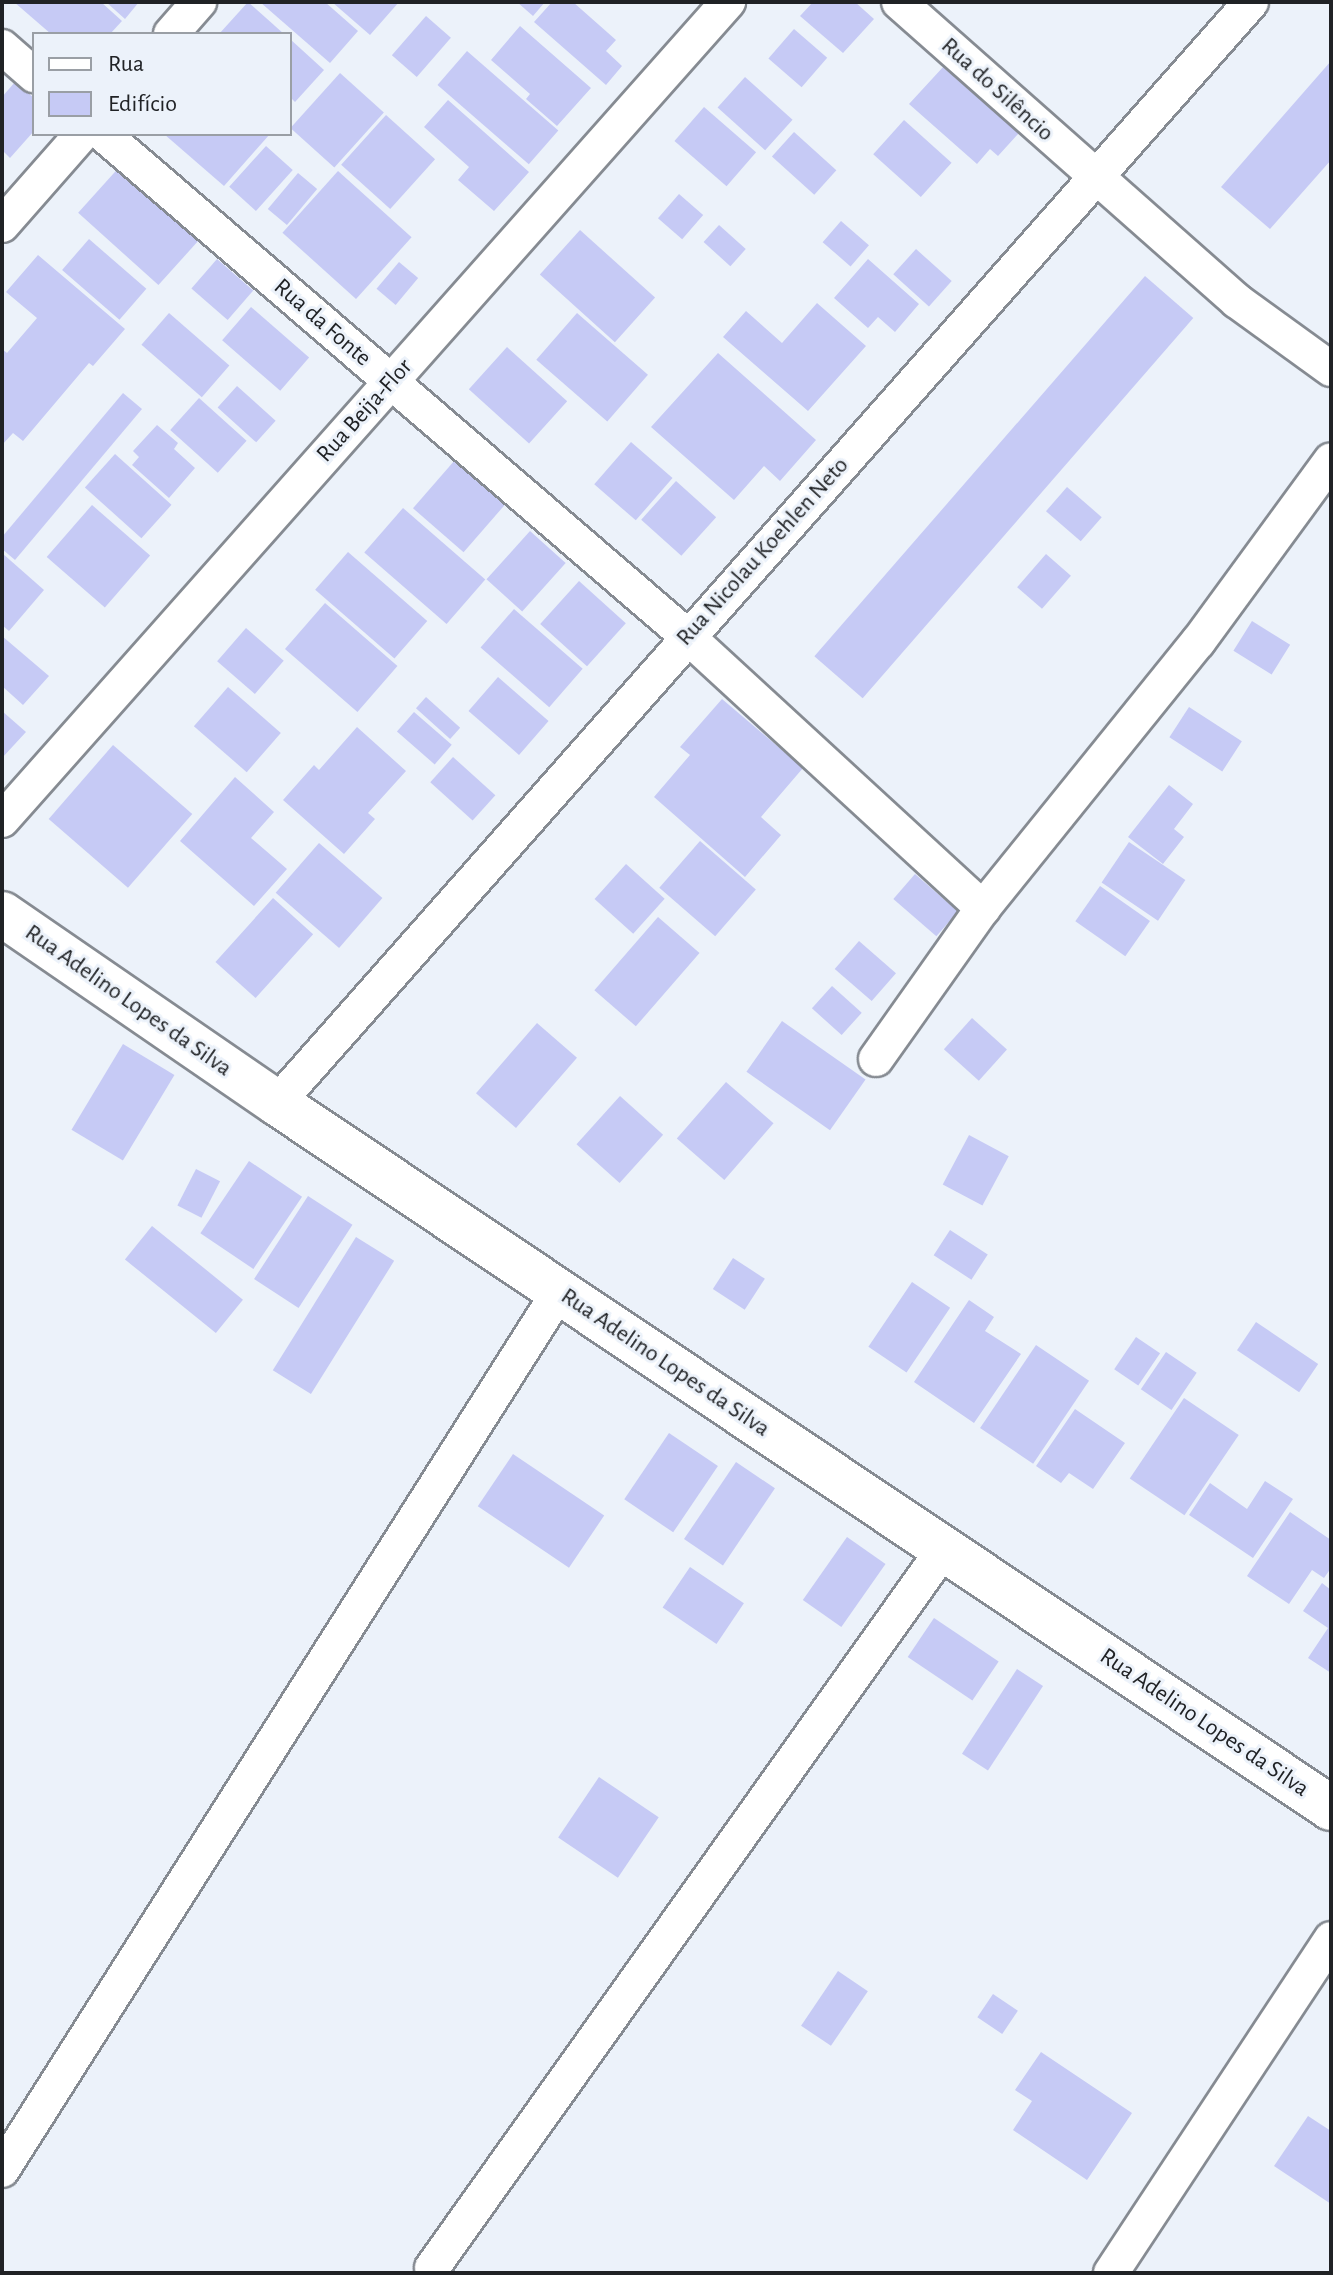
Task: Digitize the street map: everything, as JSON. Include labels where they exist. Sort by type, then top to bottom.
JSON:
[{"type":"main road","name":"Rua Adelino Lopes da Silva","points":[[2,914],[277,1103],[1331,1808]]},
{"type":"street","points":[[173,32],[199,2]]},
{"type":"street","name":"Rua Beija-Flor","points":[[2,820],[728,2]]},
{"type":"street","name":"Rua do Silêncio","points":[[899,2],[1237,301],[1331,369]]},
{"type":"street","name":"Rua Nicolau Koehlen Neto","points":[[277,1103],[1251,2]]},
{"type":"street","points":[[2,47],[32,73]]},
{"type":"street","points":[[2,225],[80,136]]},
{"type":"street","name":"Rua da Fonte","points":[[105,136],[688,637],[983,908]]},
{"type":"street","points":[[876,1059],[983,908],[1198,642],[1331,460]]},
{"type":"street","points":[[2,2170],[559,1292]]},
{"type":"street","points":[[432,2268],[944,1549]]},
{"type":"street","points":[[1111,2273],[1331,1939]]},
{"type":"building","points":[[14,2],[101,2],[122,21],[112,32],[49,32]]},
{"type":"building","points":[[106,2],[139,2],[125,19]]},
{"type":"building","points":[[248,2],[282,32],[221,32]]},
{"type":"building","points":[[260,2],[325,2],[358,31],[330,63]]},
{"type":"building","points":[[332,2],[399,2],[370,35]]},
{"type":"building","points":[[517,2],[545,2],[533,16]]},
{"type":"building","points":[[552,2],[573,2],[616,40],[606,51],[622,66],[606,85],[534,22]]},
{"type":"building","points":[[813,2],[855,2],[874,19],[843,53],[800,16]]},
{"type":"building","points":[[426,16],[451,38],[417,77],[392,55]]},
{"type":"building","points":[[520,26],[591,88],[557,126],[526,99],[530,94],[491,60]]},
{"type":"building","points":[[794,29],[827,58],[802,87],[768,58]]},
{"type":"building","points":[[292,41],[324,70],[295,102],[292,99]]},
{"type":"building","points":[[467,51],[558,130],[529,164],[437,85]]},
{"type":"building","points":[[1331,61],[1331,160],[1270,229],[1221,187]]},
{"type":"building","points":[[944,66],[1019,133],[998,156],[990,149],[977,164],[909,104]]},
{"type":"building","points":[[340,73],[384,112],[334,167],[292,126]]},
{"type":"building","points":[[745,77],[793,120],[765,150],[718,107]]},
{"type":"building","points":[[15,82],[32,96],[32,133],[10,158],[2,150],[2,97]]},
{"type":"building","points":[[448,100],[529,172],[494,211],[458,180],[469,167],[424,127]]},
{"type":"building","points":[[704,107],[756,152],[727,186],[674,141]]},
{"type":"building","points":[[386,115],[435,159],[390,209],[341,165]]},
{"type":"building","points":[[904,120],[952,163],[921,197],[873,154]]},
{"type":"building","points":[[794,132],[836,170],[814,195],[772,157]]},
{"type":"building","points":[[166,136],[268,136],[224,186]]},
{"type":"building","points":[[266,146],[293,170],[256,211],[229,187]]},
{"type":"building","points":[[123,163],[203,235],[158,285],[78,213]]},
{"type":"building","points":[[338,171],[412,237],[356,299],[282,233]]},
{"type":"building","points":[[298,173],[317,189],[287,225],[268,209]]},
{"type":"building","points":[[679,194],[703,215],[682,239],[658,218]]},
{"type":"building","points":[[841,221],[869,245],[851,266],[823,242]]},
{"type":"building","points":[[719,225],[746,249],[730,266],[704,242]]},
{"type":"building","points":[[580,230],[655,298],[615,342],[540,275]]},
{"type":"building","points":[[89,239],[146,289],[119,320],[62,270]]},
{"type":"building","points":[[916,249],[952,281],[929,306],[893,274]]},
{"type":"building","points":[[38,255],[125,329],[93,366],[89,363],[23,441],[13,433],[2,445],[2,349],[7,353],[37,318],[6,292]]},
{"type":"building","points":[[217,259],[253,290],[228,320],[191,288]]},
{"type":"building","points":[[868,259],[919,304],[895,332],[878,317],[868,328],[834,298]]},
{"type":"building","points":[[399,262],[418,278],[396,305],[377,289]]},
{"type":"building","points":[[1145,276],[1193,318],[863,698],[814,656]]},
{"type":"building","points":[[817,303],[866,346],[808,411],[723,337],[746,311],[782,343]]},
{"type":"building","points":[[251,307],[309,358],[280,391],[222,340]]},
{"type":"building","points":[[169,313],[229,365],[202,397],[141,345]]},
{"type":"building","points":[[577,313],[648,375],[607,421],[536,360]]},
{"type":"building","points":[[507,347],[567,401],[529,444],[469,389]]},
{"type":"building","points":[[718,353],[816,440],[780,481],[764,466],[734,500],[651,427]]},
{"type":"building","points":[[237,386],[276,421],[256,442],[218,408]]},
{"type":"building","points":[[123,393],[142,409],[15,560],[2,549],[2,537]]},
{"type":"building","points":[[199,398],[247,441],[218,473],[170,430]]},
{"type":"building","points":[[157,425],[178,443],[174,449],[195,468],[169,498],[132,465],[139,457],[133,451]]},
{"type":"building","points":[[631,442],[673,478],[636,520],[594,484]]},
{"type":"building","points":[[115,454],[171,505],[141,538],[85,487]]},
{"type":"building","points":[[455,460],[506,504],[464,552],[413,508]]},
{"type":"building","points":[[676,481],[716,517],[681,556],[641,520]]},
{"type":"building","points":[[1067,487],[1102,517],[1081,541],[1046,511]]},
{"type":"building","points":[[92,505],[150,556],[105,608],[47,557]]},
{"type":"building","points":[[403,508],[485,580],[447,624],[364,553]]},
{"type":"building","points":[[530,531],[566,563],[522,611],[487,579]]},
{"type":"building","points":[[348,552],[427,621],[394,659],[315,590]]},
{"type":"building","points":[[2,553],[44,590],[9,631],[2,625]]},
{"type":"building","points":[[1046,554],[1071,576],[1042,609],[1017,587]]},
{"type":"building","points":[[579,581],[626,623],[587,666],[540,624]]},
{"type":"building","points":[[325,603],[397,666],[357,712],[285,649]]},
{"type":"building","points":[[514,609],[583,669],[549,707],[481,647]]},
{"type":"building","points":[[1252,621],[1290,645],[1272,675],[1233,651]]},
{"type":"building","points":[[246,628],[284,661],[255,694],[217,661]]},
{"type":"building","points":[[2,636],[49,676],[23,705],[2,686]]},
{"type":"building","points":[[498,677],[549,721],[519,755],[468,711]]},
{"type":"building","points":[[228,687],[281,733],[247,772],[194,726]]},
{"type":"building","points":[[426,697],[460,728],[450,739],[416,708]]},
{"type":"building","points":[[722,699],[803,768],[761,817],[781,835],[745,877],[654,797],[690,755],[680,747]]},
{"type":"building","points":[[1189,707],[1242,741],[1222,772],[1169,737]]},
{"type":"building","points":[[2,711],[26,732],[2,758]]},
{"type":"building","points":[[414,712],[452,745],[435,764],[397,732]]},
{"type":"building","points":[[357,727],[406,771],[368,813],[375,819],[344,854],[283,800],[314,765],[319,770]]},
{"type":"building","points":[[113,745],[192,814],[128,888],[49,819]]},
{"type":"building","points":[[453,757],[495,795],[473,820],[430,782]]},
{"type":"building","points":[[235,777],[274,812],[251,838],[287,869],[254,906],[180,841]]},
{"type":"building","points":[[1169,785],[1193,804],[1174,829],[1184,837],[1163,864],[1128,837]]},
{"type":"building","points":[[700,841],[756,890],[715,936],[659,888]]},
{"type":"building","points":[[1129,842],[1185,880],[1158,921],[1102,883]]},
{"type":"building","points":[[319,843],[382,898],[339,948],[276,893]]},
{"type":"building","points":[[626,864],[665,899],[633,934],[595,899]]},
{"type":"building","points":[[915,874],[958,911],[936,936],[893,899]]},
{"type":"building","points":[[1100,886],[1150,921],[1125,956],[1075,921]]},
{"type":"building","points":[[273,898],[313,934],[256,998],[215,962]]},
{"type":"building","points":[[658,917],[700,953],[636,1026],[594,990]]},
{"type":"building","points":[[859,941],[896,973],[872,1001],[835,969]]},
{"type":"building","points":[[832,986],[862,1013],[842,1035],[812,1008]]},
{"type":"building","points":[[972,1018],[1007,1049],[979,1081],[944,1049]]},
{"type":"building","points":[[782,1021],[866,1080],[830,1130],[746,1072]]},
{"type":"building","points":[[537,1023],[577,1058],[516,1128],[476,1093]]},
{"type":"building","points":[[123,1044],[174,1075],[123,1161],[71,1130]]},
{"type":"building","points":[[726,1082],[774,1123],[724,1180],[677,1139]]},
{"type":"building","points":[[620,1096],[663,1135],[620,1183],[577,1144]]},
{"type":"building","points":[[969,1135],[1009,1156],[982,1206],[943,1184]]},
{"type":"building","points":[[249,1161],[302,1197],[253,1269],[200,1233]]},
{"type":"building","points":[[196,1169],[220,1181],[201,1218],[177,1206]]},
{"type":"building","points":[[308,1196],[352,1225],[299,1308],[254,1279]]},
{"type":"building","points":[[152,1226],[243,1300],[216,1333],[125,1259]]},
{"type":"building","points":[[950,1230],[988,1255],[971,1280],[934,1255]]},
{"type":"building","points":[[356,1237],[394,1261],[311,1394],[273,1370]]},
{"type":"building","points":[[733,1258],[765,1279],[745,1310],[713,1289]]},
{"type":"building","points":[[912,1282],[950,1308],[907,1372],[868,1347]]},
{"type":"building","points":[[969,1300],[994,1317],[985,1331],[1021,1354],[974,1423],[914,1382]]},
{"type":"building","points":[[1256,1322],[1318,1364],[1299,1392],[1237,1350]]},
{"type":"building","points":[[1136,1337],[1160,1353],[1138,1386],[1114,1369]]},
{"type":"building","points":[[1036,1345],[1089,1381],[1033,1464],[980,1428]]},
{"type":"building","points":[[1166,1352],[1197,1373],[1172,1410],[1141,1389]]},
{"type":"building","points":[[1184,1398],[1239,1435],[1184,1515],[1130,1478]]},
{"type":"building","points":[[1075,1409],[1125,1443],[1093,1489],[1069,1473],[1061,1483],[1036,1466]]},
{"type":"building","points":[[669,1433],[718,1466],[673,1532],[624,1499]]},
{"type":"building","points":[[513,1454],[604,1516],[569,1568],[478,1506]]},
{"type":"building","points":[[736,1462],[775,1488],[723,1565],[684,1539]]},
{"type":"building","points":[[1265,1481],[1293,1499],[1253,1558],[1189,1515],[1210,1483],[1247,1509]]},
{"type":"building","points":[[1290,1512],[1331,1540],[1331,1568],[1324,1578],[1312,1570],[1289,1604],[1247,1576]]},
{"type":"building","points":[[847,1537],[886,1564],[841,1627],[803,1600]]},
{"type":"building","points":[[690,1567],[744,1603],[716,1644],[663,1608]]},
{"type":"building","points":[[1322,1583],[1331,1590],[1331,1673],[1308,1658],[1328,1628],[1303,1611]]},
{"type":"building","points":[[934,1618],[999,1662],[972,1701],[908,1657]]},
{"type":"building","points":[[1017,1669],[1043,1686],[988,1771],[962,1754]]},
{"type":"building","points":[[599,1777],[659,1817],[618,1878],[558,1838]]},
{"type":"building","points":[[838,1971],[868,1991],[831,2046],[801,2026]]},
{"type":"building","points":[[993,1994],[1018,2011],[1002,2034],[977,2017]]},
{"type":"building","points":[[1041,2052],[1132,2113],[1087,2180],[1013,2130],[1032,2101],[1015,2090]]},
{"type":"building","points":[[1308,2116],[1331,2131],[1331,2204],[1274,2166]]}]
